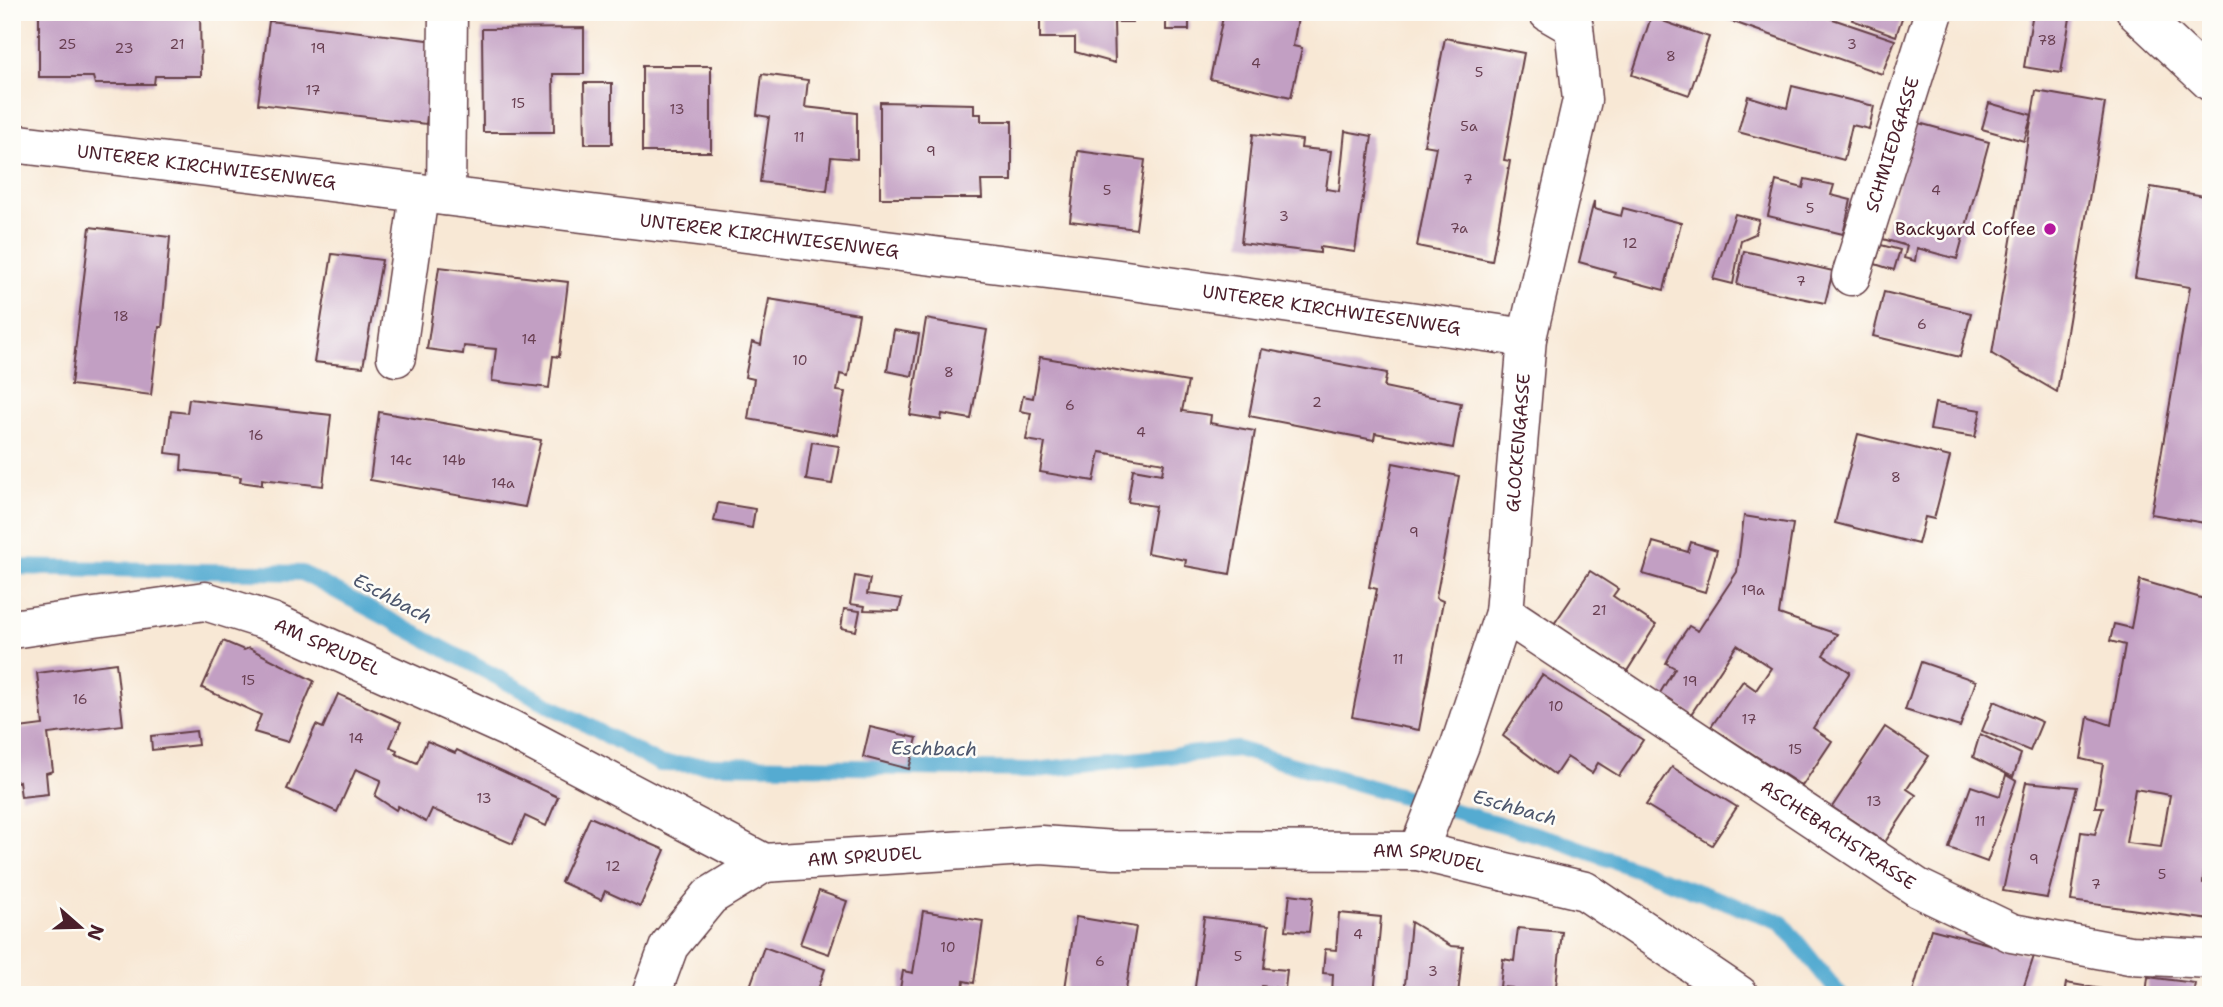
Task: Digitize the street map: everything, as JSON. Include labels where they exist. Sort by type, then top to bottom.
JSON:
[{"type":"street","points":[[396,357],[432,195],[447,12]]},
{"type":"street","name":"SCHMIEDGASSE","points":[[1850,276],[1934,12]]},
{"type":"street","points":[[2136,12],[2211,82]]},
{"type":"street","name":"GLOCKENGASSE","points":[[1418,852],[1460,746],[1504,612],[1527,338],[1582,100],[1561,20]]},
{"type":"street","name":"UNTERER KIRCHWIESENWEG","points":[[12,143],[1105,277],[1527,338]]},
{"type":"street","name":"AM SPRUDEL","points":[[12,629],[205,601],[218,605],[272,622],[508,728],[764,863],[1041,845],[1115,850],[1418,852],[1585,891],[1740,995]]},
{"type":"street","name":"ASCHEBACHSTRASSE","points":[[1504,612],[1918,888],[2012,933],[2130,955],[2211,959]]},
{"type":"street","points":[[652,995],[670,946],[710,896],[764,863]]},
{"type":"building","points":[[39,12],[200,12],[201,76],[155,76],[154,84],[95,84],[93,77],[39,77]]},
{"type":"building","points":[[1040,12],[1133,12],[1133,22],[1114,22],[1115,63],[1075,52],[1075,38],[1040,38]]},
{"type":"building","points":[[1166,12],[1189,12],[1189,30],[1166,30]]},
{"type":"building","points":[[1224,12],[1299,12],[1293,46],[1302,48],[1291,97],[1210,79]]},
{"type":"building","points":[[1705,12],[1822,12],[1821,15],[1895,40],[1882,74]]},
{"type":"building","points":[[1855,12],[1904,12],[1896,36],[1852,20]]},
{"type":"building","points":[[2033,12],[2071,12],[2061,73],[2024,67]]},
{"type":"building","points":[[1651,17],[1709,37],[1689,95],[1632,75]]},
{"type":"building","points":[[269,21],[436,41],[426,124],[258,104]]},
{"type":"building","points":[[584,28],[584,74],[553,74],[554,132],[483,132],[482,29]]},
{"type":"building","points":[[1445,38],[1524,53],[1504,160],[1510,161],[1492,261],[1417,246],[1436,147],[1424,145]]},
{"type":"building","points":[[642,66],[711,66],[711,152],[642,152]]},
{"type":"building","points":[[762,74],[808,80],[805,107],[857,113],[857,159],[831,157],[827,191],[760,182],[769,117],[757,115]]},
{"type":"building","points":[[584,83],[612,83],[612,144],[585,144]]},
{"type":"building","points":[[1792,86],[1874,106],[1869,129],[1852,125],[1844,160],[1738,132],[1748,96],[1787,108]]},
{"type":"building","points":[[2036,91],[2105,103],[2057,392],[1992,354]]},
{"type":"building","points":[[880,102],[974,104],[974,114],[981,114],[981,121],[1012,121],[1012,181],[981,181],[982,198],[880,198]]},
{"type":"building","points":[[1989,103],[2032,115],[2024,141],[1982,129]]},
{"type":"building","points":[[1915,122],[1989,142],[1957,259],[1917,248],[1915,261],[1904,258],[1907,246],[1883,239]]},
{"type":"building","points":[[1345,131],[1372,136],[1355,252],[1320,247],[1320,253],[1241,243],[1253,134],[1302,140],[1301,148],[1331,151],[1326,189],[1339,191]]},
{"type":"building","points":[[1078,151],[1145,160],[1136,229],[1070,221]]},
{"type":"building","points":[[1805,179],[1834,185],[1831,195],[1851,200],[1843,234],[1768,216],[1776,181],[1803,188]]},
{"type":"building","points":[[2151,187],[2211,197],[2211,524],[2151,514],[2190,287],[2135,278]]},
{"type":"building","points":[[1594,201],[1594,209],[1621,216],[1623,208],[1681,223],[1664,290],[1614,277],[1615,272],[1579,262]]},
{"type":"building","points":[[1735,214],[1759,220],[1755,234],[1741,240],[1733,284],[1713,279]]},
{"type":"building","points":[[90,227],[170,237],[162,327],[159,327],[151,395],[71,385]]},
{"type":"building","points":[[1881,245],[1900,250],[1894,270],[1875,264]]},
{"type":"building","points":[[1744,251],[1833,271],[1825,303],[1737,285]]},
{"type":"building","points":[[332,254],[382,260],[363,367],[314,362]]},
{"type":"building","points":[[439,267],[568,282],[559,357],[553,356],[549,388],[492,381],[496,349],[464,346],[463,354],[427,349]]},
{"type":"building","points":[[1884,292],[1971,313],[1960,357],[1873,336]]},
{"type":"building","points":[[769,299],[859,314],[848,376],[840,374],[837,391],[845,392],[837,435],[748,419],[754,379],[745,377],[752,342],[761,345]]},
{"type":"building","points":[[926,319],[987,330],[971,419],[942,414],[941,420],[910,415]]},
{"type":"building","points":[[894,330],[919,334],[912,376],[887,371]]},
{"type":"building","points":[[1262,349],[1387,373],[1384,387],[1461,403],[1453,448],[1375,433],[1374,440],[1249,416]]},
{"type":"building","points":[[1040,357],[1188,382],[1182,411],[1211,415],[1210,423],[1255,431],[1230,574],[1185,566],[1186,560],[1147,553],[1155,506],[1128,502],[1133,469],[1162,474],[1164,463],[1100,452],[1094,481],[1040,472],[1045,443],[1026,440],[1031,413],[1020,411],[1023,396],[1033,398]]},
{"type":"building","points":[[189,399],[331,415],[323,486],[262,479],[262,485],[240,482],[241,477],[181,470],[182,455],[166,453],[171,411],[187,413]]},
{"type":"building","points":[[1935,403],[1981,410],[1975,437],[1930,430]]},
{"type":"building","points":[[379,412],[541,440],[525,507],[370,480]]},
{"type":"building","points":[[1858,434],[1950,457],[1934,519],[1925,517],[1918,544],[1835,523]]},
{"type":"building","points":[[812,442],[839,446],[832,484],[806,480]]},
{"type":"building","points":[[1393,463],[1459,476],[1436,598],[1443,601],[1419,730],[1352,717],[1377,589],[1369,587]]},
{"type":"building","points":[[718,503],[755,509],[752,528],[714,521]]},
{"type":"building","points":[[1744,516],[1793,524],[1779,614],[1837,634],[1823,655],[1850,672],[1813,728],[1832,741],[1802,786],[1711,727],[1743,681],[1756,690],[1771,668],[1737,645],[1691,714],[1660,693],[1675,668],[1666,663],[1676,645],[1689,626],[1698,631],[1737,572]]},
{"type":"building","points":[[1653,542],[1688,552],[1691,542],[1717,550],[1705,592],[1643,574]]},
{"type":"building","points":[[1590,571],[1618,589],[1613,596],[1656,625],[1627,671],[1554,624]]},
{"type":"building","points":[[855,576],[870,579],[867,594],[902,599],[899,611],[864,610],[865,606],[850,604]]},
{"type":"building","points":[[2140,580],[2211,601],[2211,758],[2205,799],[2210,800],[2203,883],[2211,884],[2211,920],[2071,901],[2081,832],[2095,834],[2103,807],[2095,807],[2103,764],[2081,759],[2088,717],[2111,725],[2125,645],[2110,641],[2114,624],[2131,628]],"holes":[[[2135,789],[2170,795],[2161,847],[2126,843]]]},
{"type":"building","points":[[844,609],[860,611],[856,631],[841,628]]},
{"type":"building","points":[[223,641],[244,650],[249,648],[314,681],[288,742],[254,732],[261,715],[202,688]]},
{"type":"building","points":[[1921,662],[1976,681],[1960,727],[1905,710]]},
{"type":"building","points":[[116,663],[123,725],[48,734],[53,771],[46,773],[48,794],[21,797],[19,781],[12,784],[12,729],[43,725],[37,673]]},
{"type":"building","points":[[1542,675],[1643,740],[1619,776],[1598,763],[1592,773],[1567,757],[1555,775],[1503,736]]},
{"type":"building","points":[[338,694],[401,722],[390,747],[397,750],[396,754],[417,763],[427,741],[455,753],[457,750],[558,797],[546,826],[525,816],[513,844],[432,809],[426,822],[398,806],[396,810],[375,796],[381,780],[356,769],[337,812],[287,789],[316,725],[323,728]]},
{"type":"building","points":[[1994,701],[2042,722],[2030,751],[1982,731]]},
{"type":"building","points":[[870,727],[917,738],[909,769],[863,757]]},
{"type":"building","points":[[1885,727],[1929,756],[1907,789],[1916,795],[1885,842],[1832,807]]},
{"type":"building","points":[[196,731],[198,745],[152,750],[151,736]]},
{"type":"building","points":[[1980,734],[2021,754],[2013,777],[1973,757]]},
{"type":"building","points":[[1672,767],[1737,807],[1712,845],[1646,805]]},
{"type":"building","points":[[2006,775],[2016,781],[1987,862],[1949,848],[1971,786],[2000,796]]},
{"type":"building","points":[[2026,782],[2077,787],[2047,898],[2003,891]]},
{"type":"building","points":[[590,817],[665,850],[640,907],[605,891],[601,900],[561,882]]},
{"type":"building","points":[[819,891],[847,901],[829,954],[800,944]]},
{"type":"building","points":[[1290,894],[1313,897],[1309,932],[1286,930]]},
{"type":"building","points":[[923,911],[983,921],[974,983],[964,981],[962,995],[899,995],[903,971],[913,973]]},
{"type":"building","points":[[1339,913],[1381,917],[1374,995],[1332,995],[1333,974],[1323,973],[1325,949],[1336,950]]},
{"type":"building","points":[[1076,917],[1136,927],[1125,995],[1064,995]]},
{"type":"building","points":[[1204,917],[1269,925],[1264,968],[1287,970],[1285,989],[1262,986],[1261,995],[1194,995]]},
{"type":"building","points":[[1411,922],[1451,946],[1463,947],[1458,995],[1404,995]]},
{"type":"building","points":[[1518,928],[1562,932],[1555,995],[1511,995],[1512,988],[1500,987],[1503,959],[1514,961]]},
{"type":"building","points":[[1931,929],[2034,956],[2021,995],[1912,995]]},
{"type":"building","points":[[764,947],[825,969],[816,995],[747,995]]},
{"type":"building","points":[[2148,977],[2195,983],[2193,995],[2146,995]]},
{"type":"building","points":[[2066,983],[2126,993],[2126,995],[2064,995]]},
{"type":"waterway","name":"Eschbach","points":[[12,567],[302,573],[660,764],[1035,770],[1237,749],[1556,840],[1781,922],[1840,995]]},
{"type":"place","name":"Backyard Coffee","points":[[2050,229]]}]
